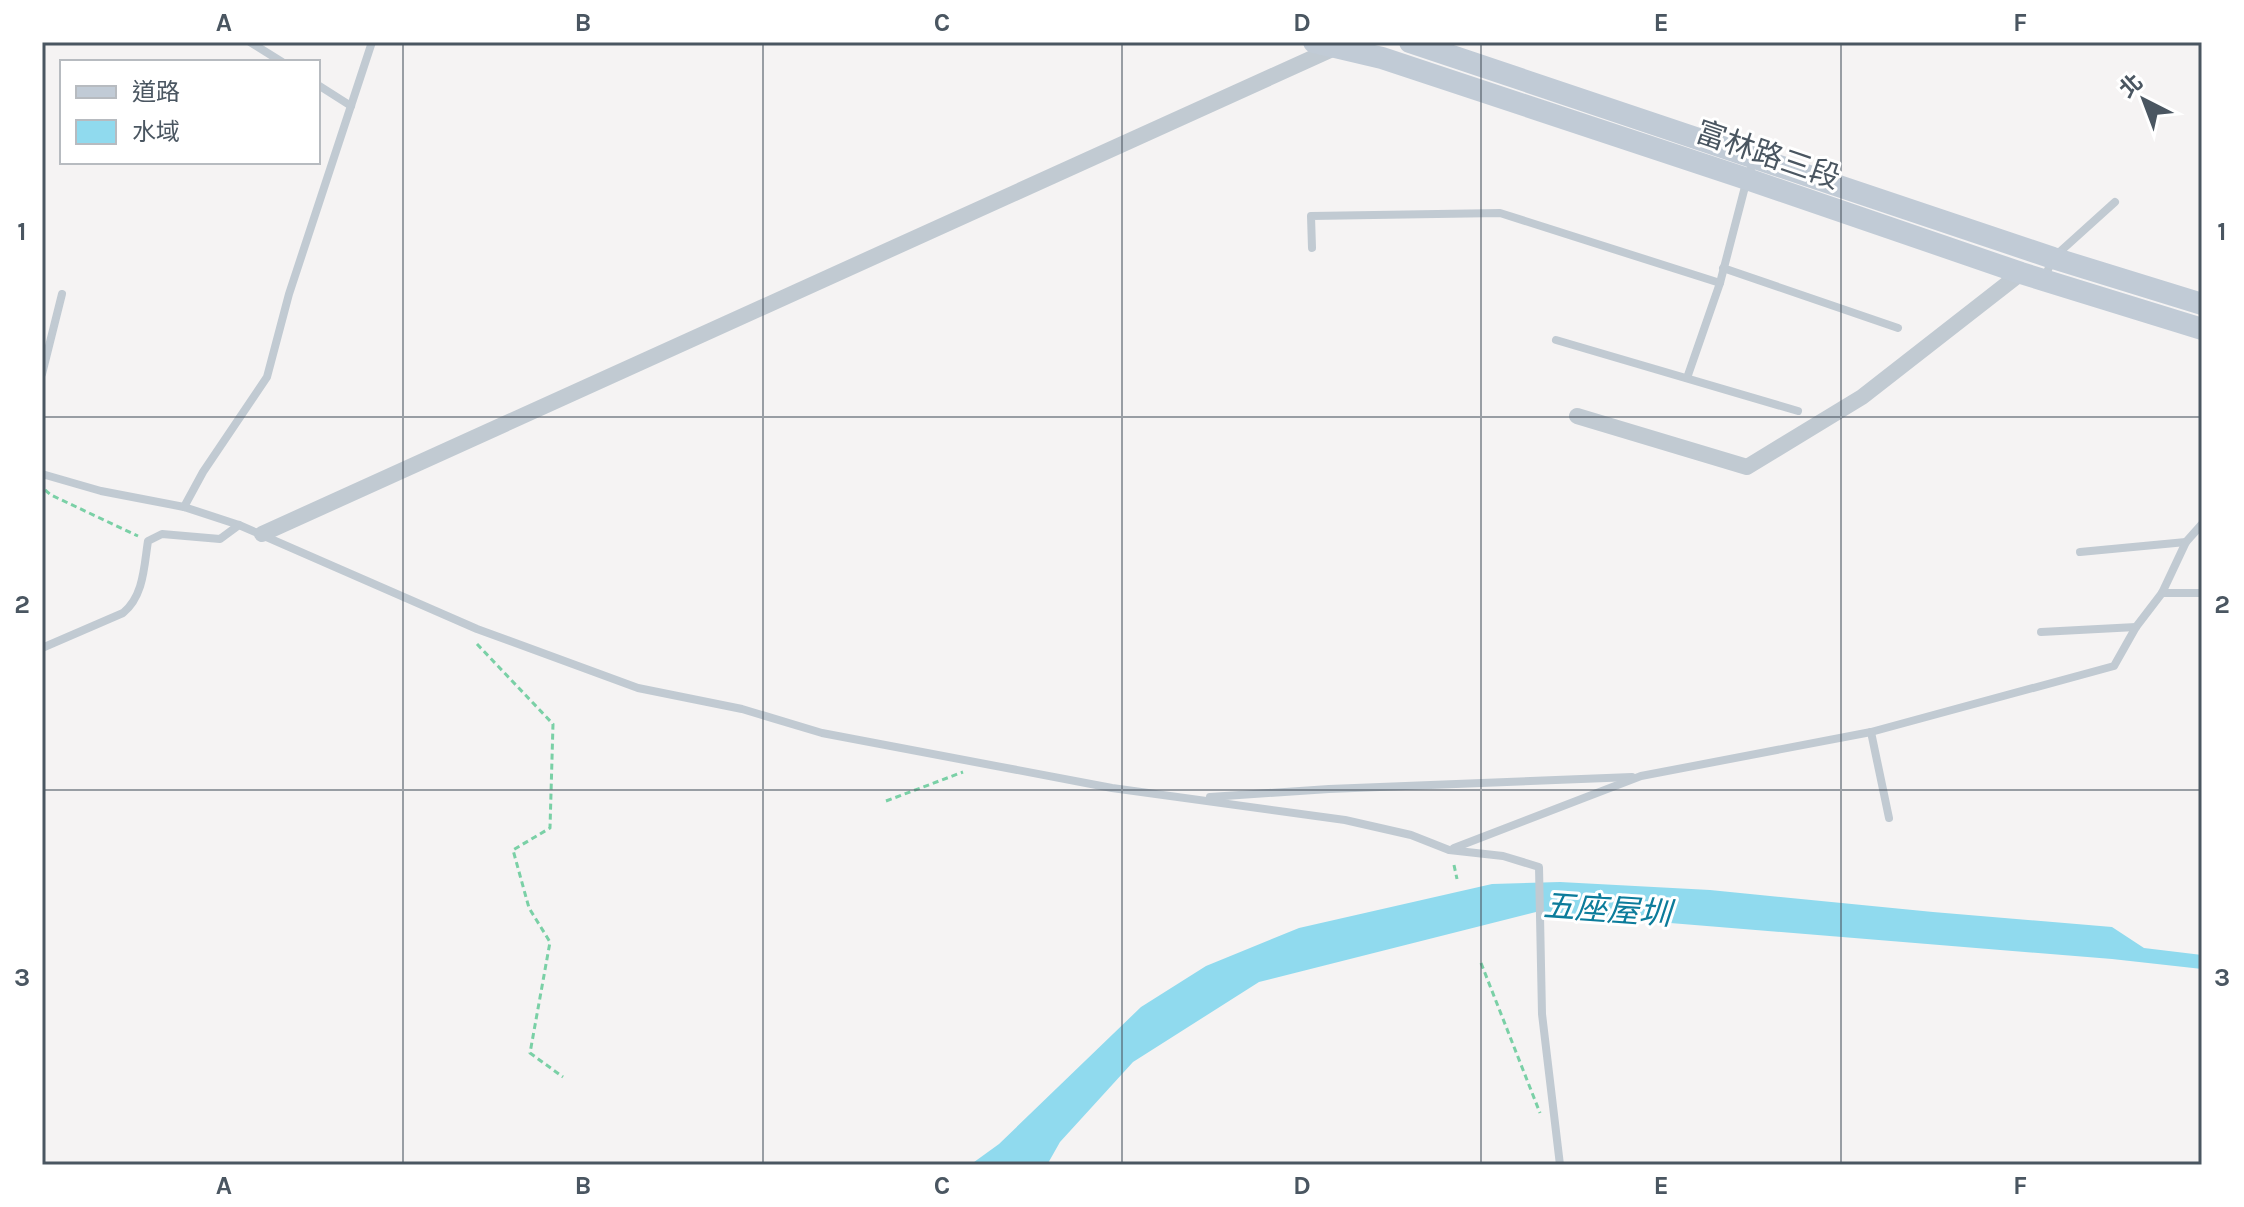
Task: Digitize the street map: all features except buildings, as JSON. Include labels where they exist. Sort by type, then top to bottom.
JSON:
[{"type":"main road","name":"富林路三段","points":[[1314,42],[1342,45],[2021,273],[2202,329]]},
{"type":"main road","name":"富林路三段","points":[[1410,42],[2053,258],[2202,304]]},
{"type":"street","points":[[262,534],[1342,45]]},
{"type":"street","points":[[1577,416],[1747,467],[1862,397],[2021,273]]},
{"type":"lane","points":[[250,42],[279,60]]},
{"type":"lane","points":[[184,507],[203,472],[267,377],[289,294],[372,42]]},
{"type":"lane","points":[[320,86],[351,106]]},
{"type":"lane","points":[[1687,378],[1720,283],[1755,157]]},
{"type":"lane","points":[[2044,280],[2053,258],[2115,202]]},
{"type":"lane","points":[[1312,248],[1311,216],[1500,213],[1720,283]]},
{"type":"lane","points":[[1723,268],[1898,328]]},
{"type":"lane","points":[[42,374],[62,294]]},
{"type":"lane","points":[[1556,340],[1798,411]]},
{"type":"lane","points":[[42,474],[101,491],[184,507],[239,525],[450,617],[638,688],[742,709],[822,733],[1112,788],[1345,820],[1411,835],[1449,850],[1503,856],[1539,867],[1542,1014],[1560,1165]]},
{"type":"lane","points":[[1193,798],[1641,776],[1871,732],[2114,666],[2136,627],[2162,593],[2186,542],[2202,524]]},
{"type":"lane","points":[[42,648],[131,607],[138,597],[148,541],[162,534],[220,539],[239,525]]},
{"type":"lane","points":[[2080,552],[2186,542]]},
{"type":"lane","points":[[2162,593],[2202,593]]},
{"type":"lane","points":[[2041,632],[2136,627]]},
{"type":"lane","points":[[1871,732],[1889,818]]},
{"type":"lane","points":[[1449,850],[1641,776]]},
{"type":"path","points":[[42,487],[51,495],[148,541]]},
{"type":"path","points":[[450,617],[553,724],[550,828],[513,850],[529,908],[550,942],[530,1053],[563,1077]]},
{"type":"path","points":[[886,801],[985,764]]},
{"type":"path","points":[[1481,963],[1543,1122]]},
{"type":"water","name":"五座屋圳","points":[[1560,882],[1710,890],[2112,927],[2144,948],[2202,955],[2202,969],[1536,912],[1259,982],[1133,1062],[1060,1142],[1047,1165],[970,1165],[999,1144],[1141,1007],[1206,966],[1299,928],[1492,884]]}]
